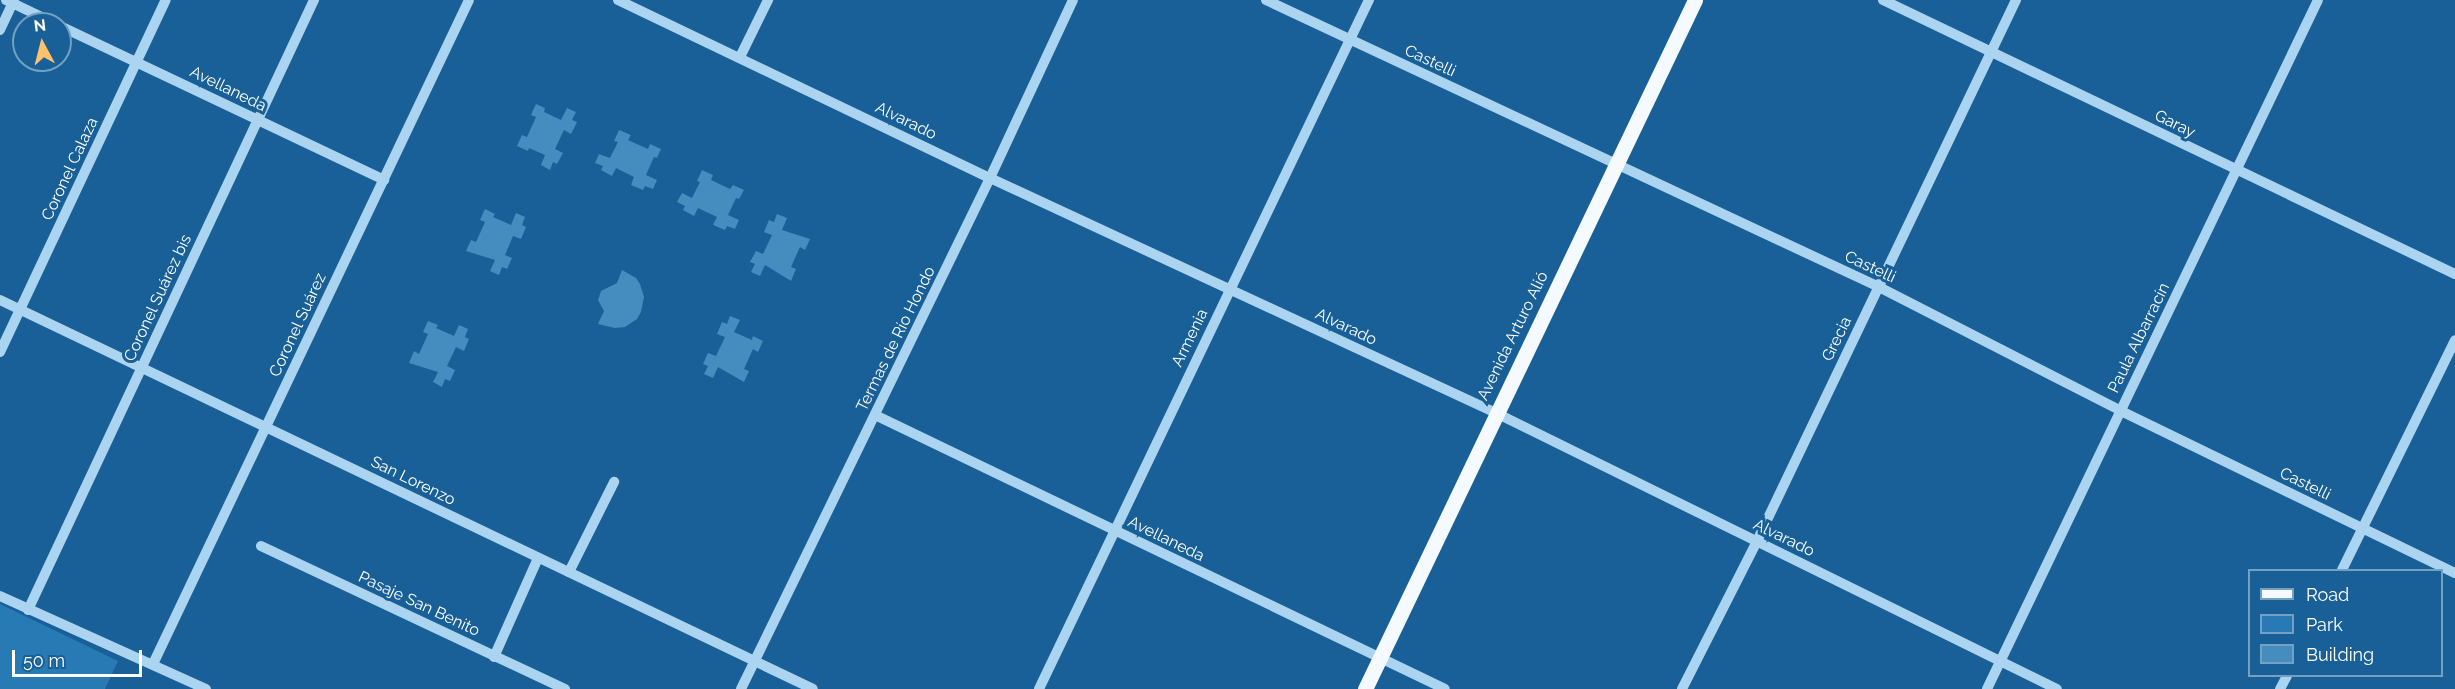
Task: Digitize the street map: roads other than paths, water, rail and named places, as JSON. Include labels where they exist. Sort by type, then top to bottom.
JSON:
[{"type":"main road","name":"Avenida Arturo Alió","points":[[1365,689],[1695,0]]},
{"type":"street","name":"Coronel Calaza","points":[[0,352],[166,0]]},
{"type":"street","name":"Coronel Suárez bis","points":[[28,610],[314,0]]},
{"type":"street","name":"Coronel Suárez","points":[[153,663],[470,0]]},
{"type":"street","name":"Alvarado","points":[[618,0],[990,178],[1496,413],[2057,689]]},
{"type":"street","points":[[740,57],[768,0]]},
{"type":"street","name":"Termas de Río Hondo","points":[[741,689],[990,178],[1073,0]]},
{"type":"street","name":"Castelli","points":[[1266,0],[1879,287],[2121,411],[2455,573]]},
{"type":"street","name":"Armenia","points":[[1039,689],[1369,0]]},
{"type":"street","name":"Garay","points":[[1883,0],[2455,274]]},
{"type":"street","name":"Grecia","points":[[1682,689],[1757,541],[2016,0]]},
{"type":"street","name":"Paula Albarracín","points":[[1987,689],[2318,0]]},
{"type":"street","name":"Avellaneda","points":[[11,1],[33,12]]},
{"type":"street","points":[[0,30],[11,1]]},
{"type":"street","name":"Avellaneda","points":[[72,32],[384,180]]},
{"type":"street","name":"San Lorenzo","points":[[0,300],[813,689]]},
{"type":"street","points":[[2343,569],[2455,340]]},
{"type":"street","name":"Avellaneda","points":[[875,415],[1445,689]]},
{"type":"street","points":[[569,572],[614,482]]},
{"type":"street","name":"Pasaje San Benito","points":[[261,546],[565,689]]},
{"type":"street","points":[[494,657],[538,558]]},
{"type":"street","points":[[0,596],[153,663],[206,689]]}]
